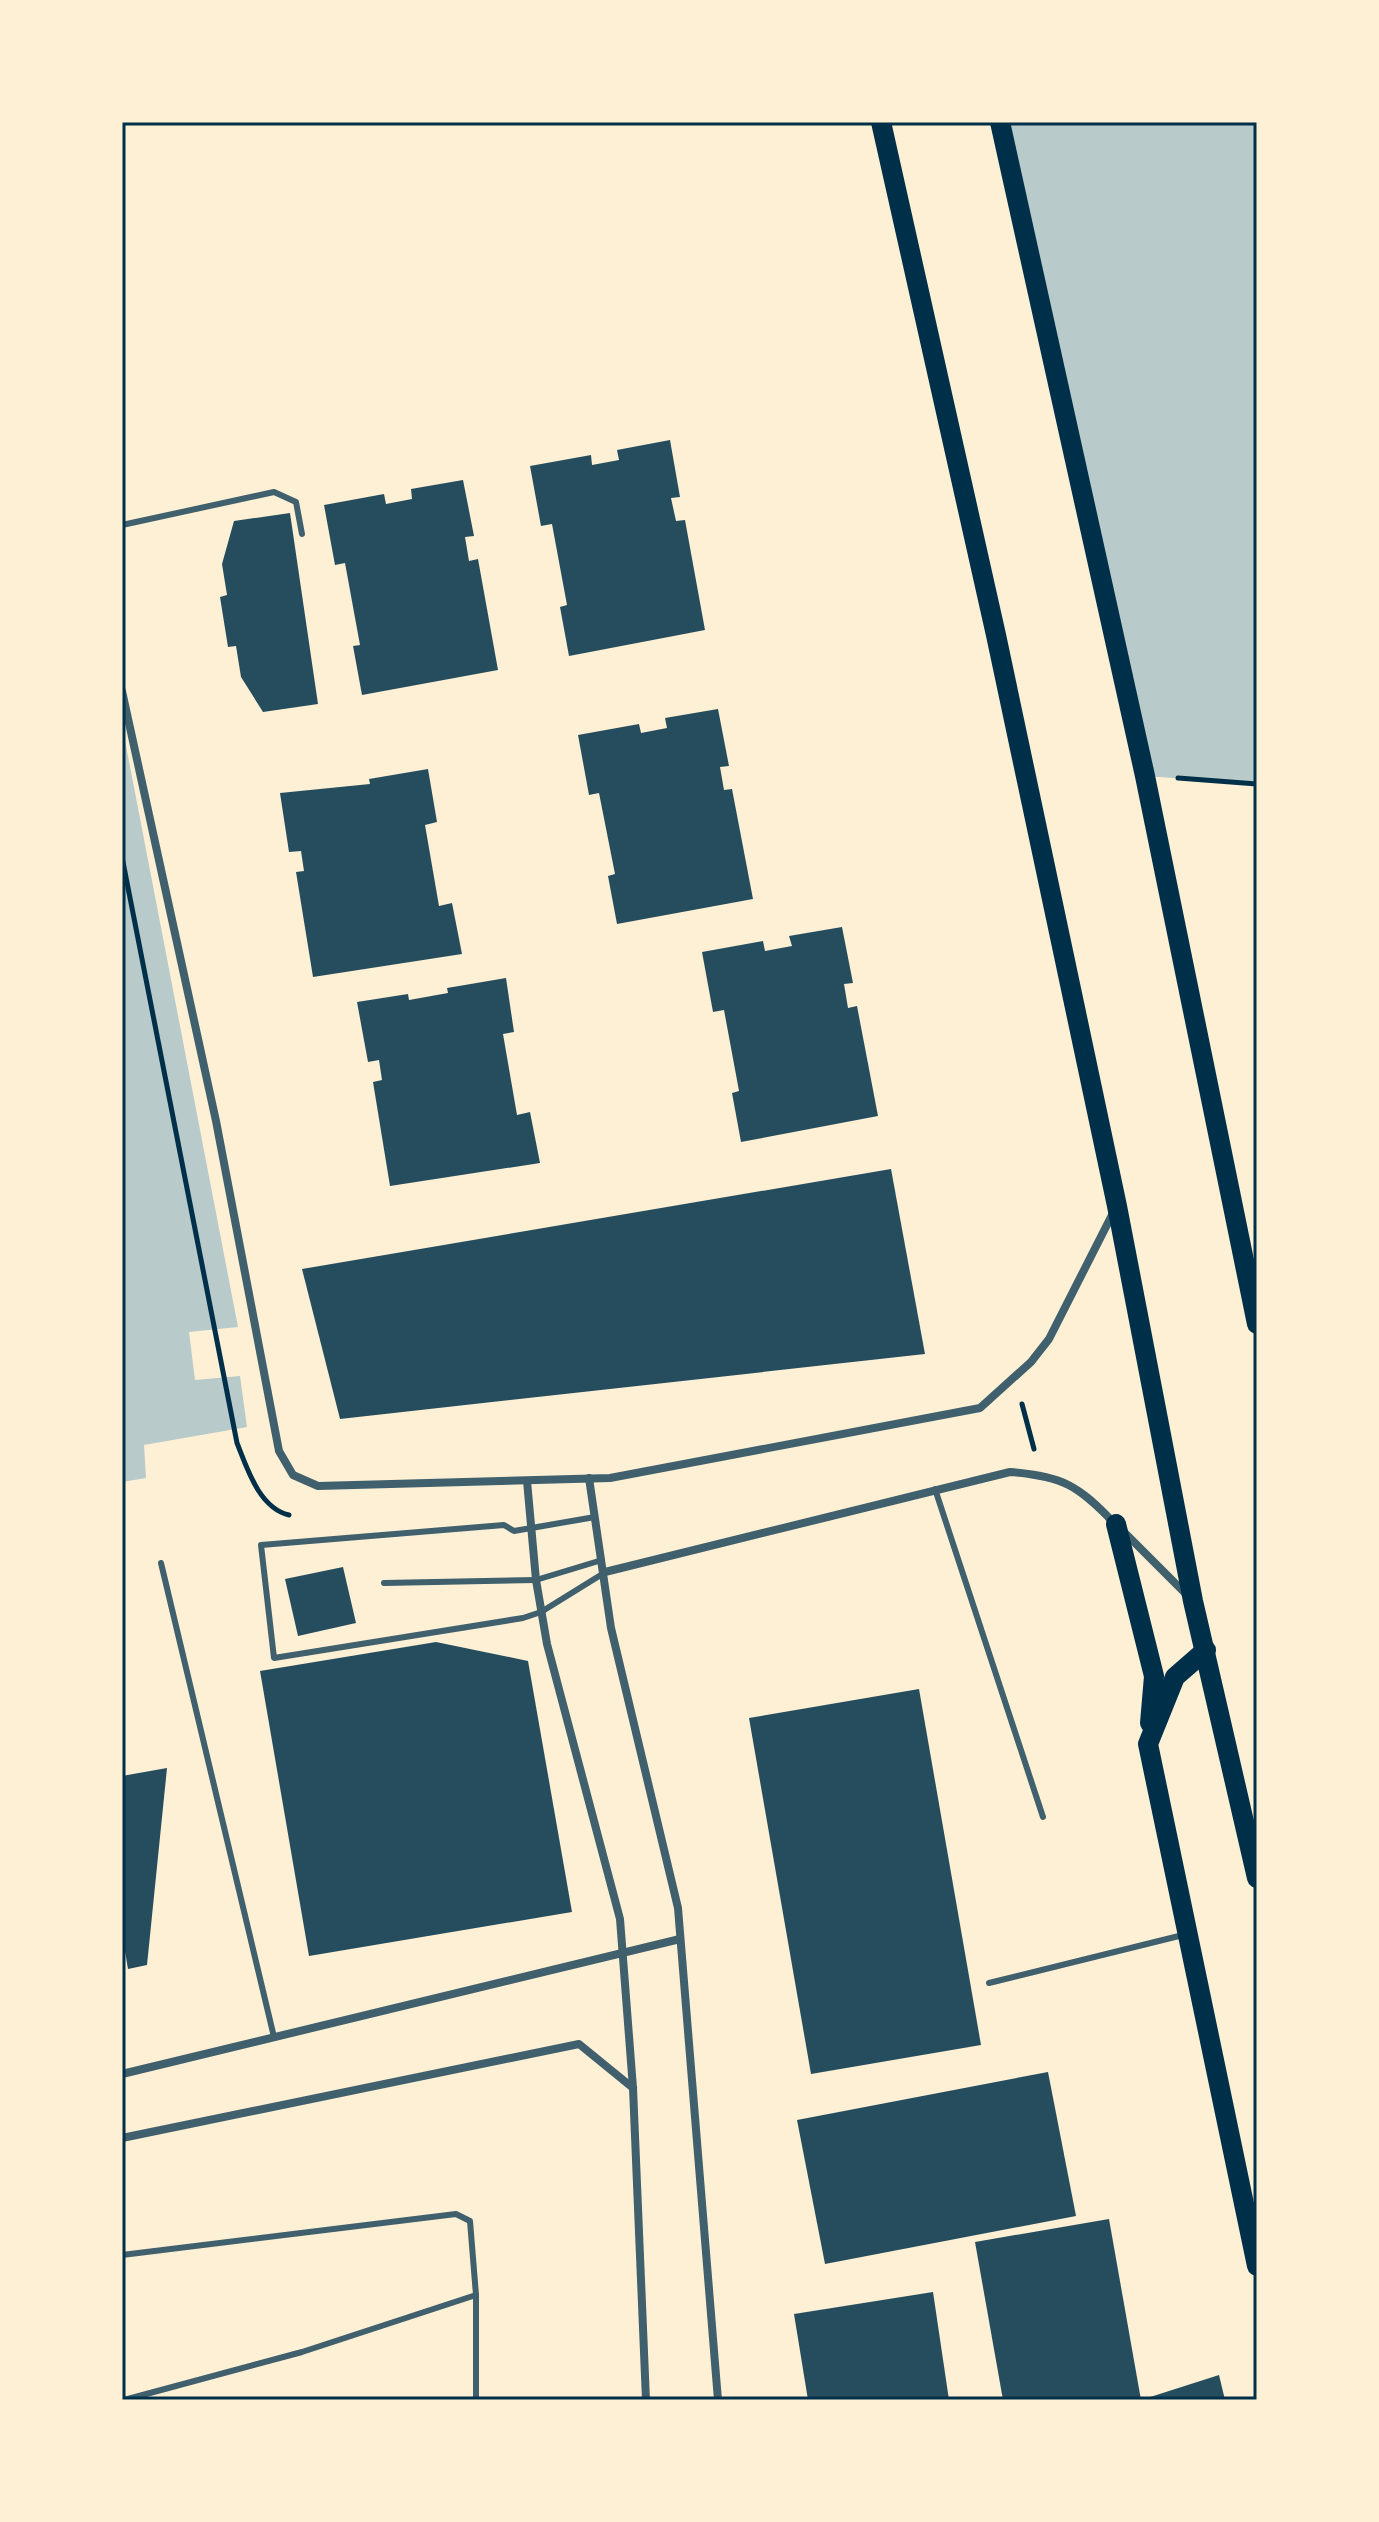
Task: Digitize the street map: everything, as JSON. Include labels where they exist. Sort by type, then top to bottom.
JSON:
[{"type":"main road","points":[[881,122],[996,635],[1117,1206],[1193,1601],[1257,1878]]},
{"type":"main road","points":[[1000,122],[1145,776],[1257,1324]]},
{"type":"main road","points":[[1116,1524],[1154,1676],[1148,1744],[1257,2266]]},
{"type":"main road","points":[[1148,1744],[1175,1677],[1206,1650]]},
{"type":"street","points":[[122,691],[216,1121],[279,1451],[293,1475],[318,1486],[610,1478],[980,1408],[1015,1378],[1049,1339],[1117,1206]]},
{"type":"street","points":[[1240,1242],[1257,1264]]},
{"type":"street","points":[[605,1572],[1010,1472],[1058,1478],[1088,1496],[1193,1601]]},
{"type":"street","points":[[589,1478],[611,1628],[678,1908],[718,2400]]},
{"type":"street","points":[[527,1481],[541,1612],[620,1919],[633,2088],[646,2400]]},
{"type":"street","points":[[122,2074],[680,1939]]},
{"type":"street","points":[[122,2138],[579,2044],[633,2088]]},
{"type":"lane","points":[[122,525],[274,492],[296,502],[302,534]]},
{"type":"lane","points":[[935,1489],[1043,1817]]},
{"type":"lane","points":[[595,1517],[514,1531],[504,1525],[261,1545],[274,1658],[541,1612],[605,1572]]},
{"type":"lane","points":[[384,1583],[536,1580],[602,1560]]},
{"type":"lane","points":[[161,1563],[274,2037]]},
{"type":"lane","points":[[989,1983],[1186,1934]]},
{"type":"lane","points":[[122,2255],[456,2214],[470,2221],[476,2295],[476,2400]]},
{"type":"lane","points":[[124,2400],[302,2352],[476,2295]]},
{"type":"path","points":[[1173,778],[1257,784]]},
{"type":"path","points":[[1021,1398],[1037,1457]]},
{"type":"shaded area","points":[[1003,122],[1257,122],[1257,784],[1145,776]]},
{"type":"shaded area","points":[[122,725],[238,1327],[189,1332],[195,1380],[240,1376],[247,1427],[144,1445],[146,1478],[122,1482]]},
{"type":"building","points":[[670,440],[680,497],[671,498],[676,521],[685,520],[705,630],[569,656],[560,607],[567,605],[552,524],[541,526],[530,466],[591,455],[592,465],[619,460],[617,450]]},
{"type":"building","points":[[463,480],[474,536],[465,537],[469,561],[478,559],[498,670],[362,695],[353,646],[360,645],[345,563],[335,565],[324,505],[384,494],[386,504],[412,499],[411,489]]},
{"type":"building","points":[[290,513],[318,704],[263,712],[241,677],[236,646],[228,647],[220,597],[227,595],[222,564],[234,521]]},
{"type":"building","points":[[718,709],[729,766],[720,767],[724,790],[732,789],[753,899],[617,924],[608,876],[615,874],[599,793],[589,795],[578,735],[639,724],[641,733],[667,728],[665,718]]},
{"type":"building","points":[[428,769],[437,822],[425,825],[439,906],[452,903],[462,954],[313,977],[296,872],[304,871],[301,851],[289,852],[280,793],[370,784],[369,779]]},
{"type":"building","points":[[842,927],[853,983],[844,984],[848,1008],[857,1006],[878,1116],[741,1142],[732,1093],[739,1091],[724,1010],[713,1012],[702,952],[763,941],[765,951],[792,946],[789,936]]},
{"type":"building","points":[[506,978],[514,1032],[503,1034],[517,1115],[530,1112],[540,1163],[390,1186],[373,1082],[382,1080],[379,1060],[368,1062],[357,1002],[408,994],[409,1000],[448,993],[447,988]]},
{"type":"building","points":[[891,1169],[925,1354],[340,1419],[302,1269]]},
{"type":"building","points":[[343,1567],[356,1623],[298,1636],[285,1579]]},
{"type":"building","points":[[436,1642],[528,1661],[572,1912],[309,1956],[260,1671]]},
{"type":"building","points":[[919,1689],[981,2045],[811,2074],[749,1718]]},
{"type":"building","points":[[167,1768],[147,1965],[128,1969],[122,1934],[122,1776]]},
{"type":"building","points":[[1048,2072],[1076,2216],[825,2264],[797,2120]]},
{"type":"building","points":[[1109,2219],[1141,2400],[1003,2400],[975,2242]]},
{"type":"building","points":[[933,2292],[949,2400],[808,2400],[794,2314]]},
{"type":"building","points":[[1219,2375],[1225,2400],[1144,2400],[1144,2399]]}]
